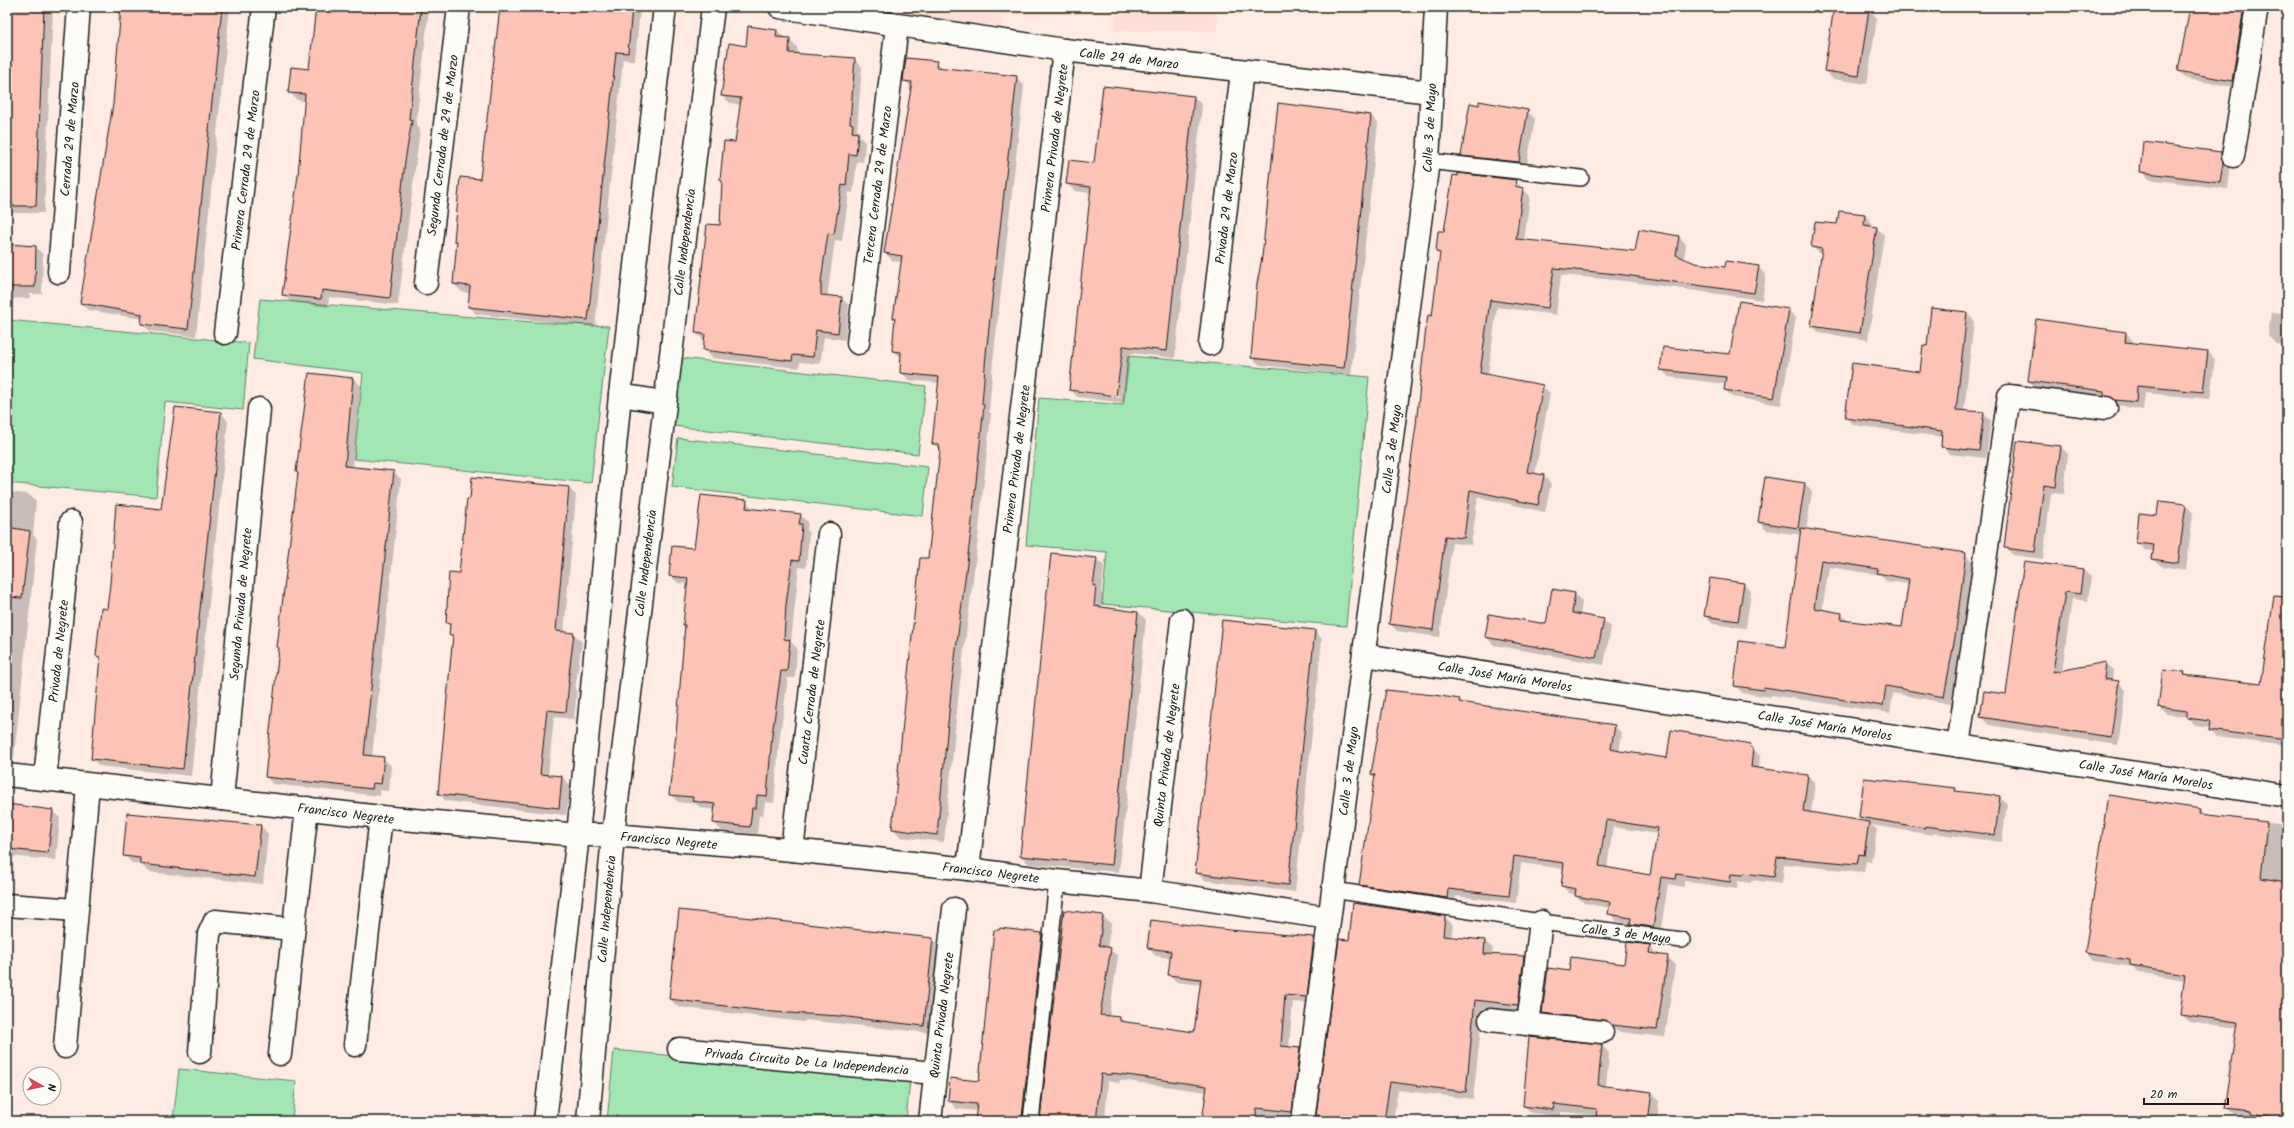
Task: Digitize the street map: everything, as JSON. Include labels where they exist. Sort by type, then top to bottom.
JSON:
[{"type":"street","name":"Cerrada 29 de Marzo","points":[[59,272],[79,7]]},
{"type":"street","name":"Primera Cerrada 29 de Marzo","points":[[225,334],[264,7]]},
{"type":"street","name":"Segunda Cerrada de 29 de Marzo","points":[[426,283],[459,7]]},
{"type":"street","points":[[545,1121],[578,835],[620,395],[665,7]]},
{"type":"street","name":"Calle Independencia","points":[[588,1121],[613,835],[664,402],[713,7]]},
{"type":"street","name":"Calle 29 de Marzo","points":[[780,7],[897,26],[1064,50],[1431,92]]},
{"type":"street","name":"Calle 3 de Mayo","points":[[1303,1121],[1428,161],[1436,7]]},
{"type":"street","points":[[2234,156],[2257,7]]},
{"type":"street","name":"Tercera Cerrada 29 de Marzo","points":[[858,344],[897,26]]},
{"type":"street","name":"Primera Privada de Negrete","points":[[968,869],[1064,50]]},
{"type":"street","name":"Privada 29 de Marzo","points":[[1210,344],[1242,71]]},
{"type":"street","points":[[620,395],[664,402]]},
{"type":"street","points":[[1958,746],[2009,396],[2106,408]]},
{"type":"street","name":"Segunda Privada de Negrete","points":[[222,799],[259,409]]},
{"type":"street","name":"Privada de Negrete","points":[[45,779],[71,522]]},
{"type":"street","name":"Cuarta Cerrada de Negrete","points":[[792,850],[829,534]]},
{"type":"street","name":"Quinta Privada de Negrete","points":[[1150,891],[1182,620]]},
{"type":"street","name":"Calle José María Morelos","points":[[1364,655],[2287,796]]},
{"type":"street","name":"Francisco Negrete","points":[[7,775],[381,817],[578,835],[613,835],[792,850],[968,869],[1056,881],[1150,891],[1330,918]]},
{"type":"street","points":[[65,1047],[88,785]]},
{"type":"street","points":[[280,1054],[292,929],[307,808]]},
{"type":"street","points":[[355,1045],[381,817]]},
{"type":"street","points":[[7,905],[76,910]]},
{"type":"street","name":"Quinta Privada Negrete","points":[[930,1121],[934,1073],[954,909]]},
{"type":"street","points":[[200,1052],[209,934],[215,921],[292,929]]},
{"type":"street","points":[[1528,1024],[1541,922]]},
{"type":"street","points":[[1490,1020],[1602,1032]]},
{"type":"street","name":"Privada Circuito De La Independencia","points":[[679,1049],[934,1073]]},
{"type":"lane","points":[[1428,161],[1581,178]]},
{"type":"lane","points":[[1031,1121],[1056,881]]},
{"type":"lane","name":"Calle 3 de Mayo","points":[[1333,890],[1541,922],[1682,940]]},
{"type":"shaded area","points":[[864,7],[1217,7],[1217,31],[1115,31],[1115,14],[1001,16],[1002,26],[917,17]]},
{"type":"green space","points":[[260,299],[532,322],[609,326],[591,483],[354,459],[363,373],[253,359]]},
{"type":"green space","points":[[7,320],[249,343],[243,410],[165,402],[156,497],[7,483]]},
{"type":"green space","points":[[1128,356],[1369,377],[1346,626],[1102,604],[1107,552],[1026,545],[1039,398],[1123,405]]},
{"type":"green space","points":[[681,358],[926,386],[918,454],[673,426]]},
{"type":"green space","points":[[678,438],[928,467],[923,516],[672,487]]},
{"type":"green space","points":[[614,1050],[910,1079],[906,1121],[607,1121]]},
{"type":"green space","points":[[179,1069],[296,1081],[292,1121],[173,1121]]},
{"type":"building","points":[[11,7],[44,7],[36,206],[7,206],[7,112]]},
{"type":"building","points":[[121,7],[222,7],[188,329],[141,324],[142,314],[80,303],[113,104]]},
{"type":"building","points":[[316,7],[421,7],[409,119],[412,120],[405,161],[390,298],[322,290],[321,299],[282,295],[298,175],[305,94],[288,93],[291,67],[309,69]]},
{"type":"building","points":[[500,7],[632,7],[628,53],[616,52],[588,320],[468,307],[470,286],[453,284],[457,241],[454,241],[460,177],[480,179]]},
{"type":"building","points":[[1834,7],[1869,9],[1859,76],[1824,71]]},
{"type":"building","points":[[2190,7],[2244,7],[2232,81],[2178,71]]},
{"type":"building","points":[[748,26],[777,30],[776,37],[790,38],[789,53],[855,58],[850,123],[853,124],[852,132],[858,133],[856,155],[849,154],[846,186],[842,185],[834,234],[828,233],[821,281],[821,295],[842,297],[838,333],[816,330],[813,357],[793,355],[792,361],[703,350],[705,334],[695,333],[707,224],[720,225],[722,181],[720,180],[724,141],[735,142],[741,98],[721,96],[729,43],[746,46]]},
{"type":"building","points":[[906,58],[937,61],[936,67],[1017,76],[986,354],[982,404],[984,405],[971,531],[952,682],[937,835],[892,829],[920,558],[928,558],[940,451],[939,444],[932,444],[939,377],[900,373],[901,352],[892,351],[895,318],[893,318],[902,256],[884,253],[912,82],[903,81]]},
{"type":"building","points":[[1103,86],[1194,96],[1167,351],[1123,346],[1116,396],[1069,390],[1091,187],[1066,184],[1069,160],[1094,163]]},
{"type":"building","points":[[1479,101],[1528,110],[1519,162],[1461,156],[1470,103],[1479,105]]},
{"type":"building","points":[[1278,103],[1371,115],[1344,368],[1251,358],[1257,284],[1262,257]]},
{"type":"building","points":[[2143,142],[2221,152],[2223,163],[2220,182],[2140,172]]},
{"type":"building","points":[[1458,173],[1516,180],[1515,186],[1523,188],[1516,239],[1635,251],[1639,229],[1679,236],[1676,255],[1695,263],[1725,267],[1726,261],[1759,266],[1754,293],[1617,274],[1554,268],[1548,308],[1490,300],[1480,373],[1543,385],[1527,472],[1544,475],[1538,505],[1470,490],[1464,538],[1445,536],[1433,630],[1389,624],[1416,425],[1425,336],[1428,315],[1432,316],[1440,253],[1436,252],[1438,231],[1444,231],[1453,175],[1458,176]]},
{"type":"building","points":[[1839,211],[1865,214],[1864,225],[1877,227],[1860,333],[1811,326],[1822,249],[1811,247],[1815,222],[1837,224]]},
{"type":"building","points":[[7,244],[36,246],[35,287],[7,287]]},
{"type":"building","points":[[1739,301],[1789,309],[1774,398],[1724,390],[1726,377],[1660,370],[1663,347],[1730,354]]},
{"type":"building","points":[[1931,308],[1967,312],[1956,410],[1984,412],[1979,451],[1941,447],[1942,431],[1845,418],[1852,363],[1920,372],[1923,345],[1927,346]]},
{"type":"building","points":[[2036,319],[2126,332],[2125,342],[2208,351],[2203,392],[2137,386],[2136,402],[2115,400],[2104,395],[2104,391],[2028,381]]},
{"type":"building","points":[[309,373],[353,378],[345,466],[394,471],[364,755],[384,757],[381,784],[373,783],[372,789],[265,777],[279,648],[277,647],[298,473],[296,472]]},
{"type":"building","points":[[175,407],[221,412],[183,769],[91,759],[100,657],[96,656],[101,608],[107,609],[116,504],[161,509]]},
{"type":"building","points":[[2017,441],[2061,446],[2056,487],[2044,485],[2035,552],[2004,548]]},
{"type":"building","points":[[472,477],[569,487],[556,631],[574,633],[566,712],[547,710],[540,774],[562,776],[559,808],[438,794],[453,635],[449,635],[450,624],[446,623],[449,572],[459,573],[467,499],[470,499]]},
{"type":"building","points":[[1765,477],[1805,483],[1798,528],[1758,522]]},
{"type":"building","points":[[701,495],[747,500],[746,508],[801,514],[799,524],[802,524],[799,561],[792,560],[786,605],[784,639],[790,640],[787,671],[781,671],[772,735],[767,796],[757,795],[756,808],[752,808],[750,827],[713,823],[715,804],[692,801],[693,797],[669,795],[676,734],[685,625],[683,625],[688,578],[669,576],[672,546],[694,548]]},
{"type":"building","points":[[2159,501],[2186,504],[2178,563],[2152,559],[2154,545],[2136,543],[2139,513],[2157,515]]},
{"type":"building","points":[[7,527],[30,531],[22,598],[7,597]]},
{"type":"building","points":[[1801,528],[1966,553],[1955,637],[1944,697],[1886,686],[1883,706],[1764,687],[1763,690],[1734,686],[1739,641],[1785,647]],"holes":[[[1821,560],[1878,569],[1877,573],[1909,579],[1902,627],[1841,620],[1842,613],[1814,608]]]},
{"type":"building","points":[[1051,553],[1097,558],[1093,586],[1096,586],[1094,606],[1138,612],[1112,865],[1020,856]]},
{"type":"building","points":[[2024,561],[2083,569],[2080,594],[2065,592],[2053,672],[2106,662],[2104,679],[2119,681],[2111,737],[1980,717],[1984,691],[2006,694]]},
{"type":"building","points":[[1710,578],[1744,583],[1738,621],[1704,616]]},
{"type":"building","points":[[1552,589],[1575,593],[1572,613],[1604,619],[1596,658],[1485,637],[1489,614],[1546,624]]},
{"type":"building","points":[[2274,596],[2287,597],[2287,740],[2209,730],[2210,721],[2187,718],[2187,711],[2158,707],[2163,670],[2185,672],[2184,675],[2261,684]]},
{"type":"building","points":[[1222,620],[1315,630],[1288,885],[1195,873]]},
{"type":"building","points":[[1386,690],[1434,695],[1460,699],[1459,702],[1615,725],[1611,749],[1667,758],[1671,730],[1751,744],[1750,747],[1753,748],[1751,767],[1808,775],[1803,811],[1869,822],[1864,855],[1859,854],[1857,864],[1777,857],[1774,877],[1744,873],[1743,875],[1731,874],[1730,882],[1677,874],[1676,879],[1661,877],[1653,927],[1630,924],[1631,918],[1608,914],[1610,902],[1575,896],[1576,889],[1561,886],[1564,863],[1514,856],[1509,896],[1448,889],[1447,898],[1359,885],[1375,775],[1371,774]],"holes":[[[1606,820],[1658,828],[1650,875],[1599,866]]]},
{"type":"building","points":[[1864,778],[1956,788],[1955,791],[2000,796],[1995,835],[1925,826],[1925,828],[1859,817]]},
{"type":"building","points":[[2108,795],[2201,809],[2200,814],[2267,822],[2261,878],[2287,882],[2287,1120],[2250,1114],[2250,1111],[2224,1108],[2237,1022],[2180,1014],[2185,974],[2130,965],[2130,960],[2085,953]]},
{"type":"building","points":[[7,804],[53,810],[48,853],[7,849]]},
{"type":"building","points":[[127,813],[261,825],[255,877],[140,864],[140,858],[123,856]]},
{"type":"building","points":[[1353,903],[1445,916],[1443,936],[1485,940],[1484,954],[1524,956],[1518,1005],[1475,1000],[1466,1092],[1390,1082],[1384,1121],[1322,1121],[1323,1116],[1316,1115],[1339,939],[1349,940]]},
{"type":"building","points":[[679,910],[933,938],[924,1026],[839,1016],[773,1012],[669,999]]},
{"type":"building","points":[[1064,910],[1103,915],[1099,945],[1111,948],[1100,1015],[1120,1017],[1120,1021],[1194,1032],[1201,979],[1168,975],[1171,951],[1147,948],[1151,920],[1229,930],[1314,937],[1307,997],[1285,995],[1281,1046],[1300,1048],[1292,1112],[1257,1108],[1255,1121],[1202,1121],[1207,1086],[1112,1073],[1112,1075],[1101,1074],[1096,1121],[1040,1119]]},
{"type":"building","points":[[1000,928],[1042,933],[1022,1117],[1020,1117],[1020,1121],[975,1121],[977,1104],[948,1101],[950,1078],[979,1081],[994,930],[999,930]]},
{"type":"building","points":[[1627,942],[1650,945],[1649,953],[1668,956],[1657,1030],[1612,1025],[1603,1020],[1542,1013],[1548,968],[1569,971],[1571,957],[1624,964]]},
{"type":"building","points":[[1529,1037],[1602,1044],[1598,1085],[1652,1092],[1648,1121],[1596,1117],[1597,1109],[1554,1104],[1553,1110],[1523,1106]]}]
